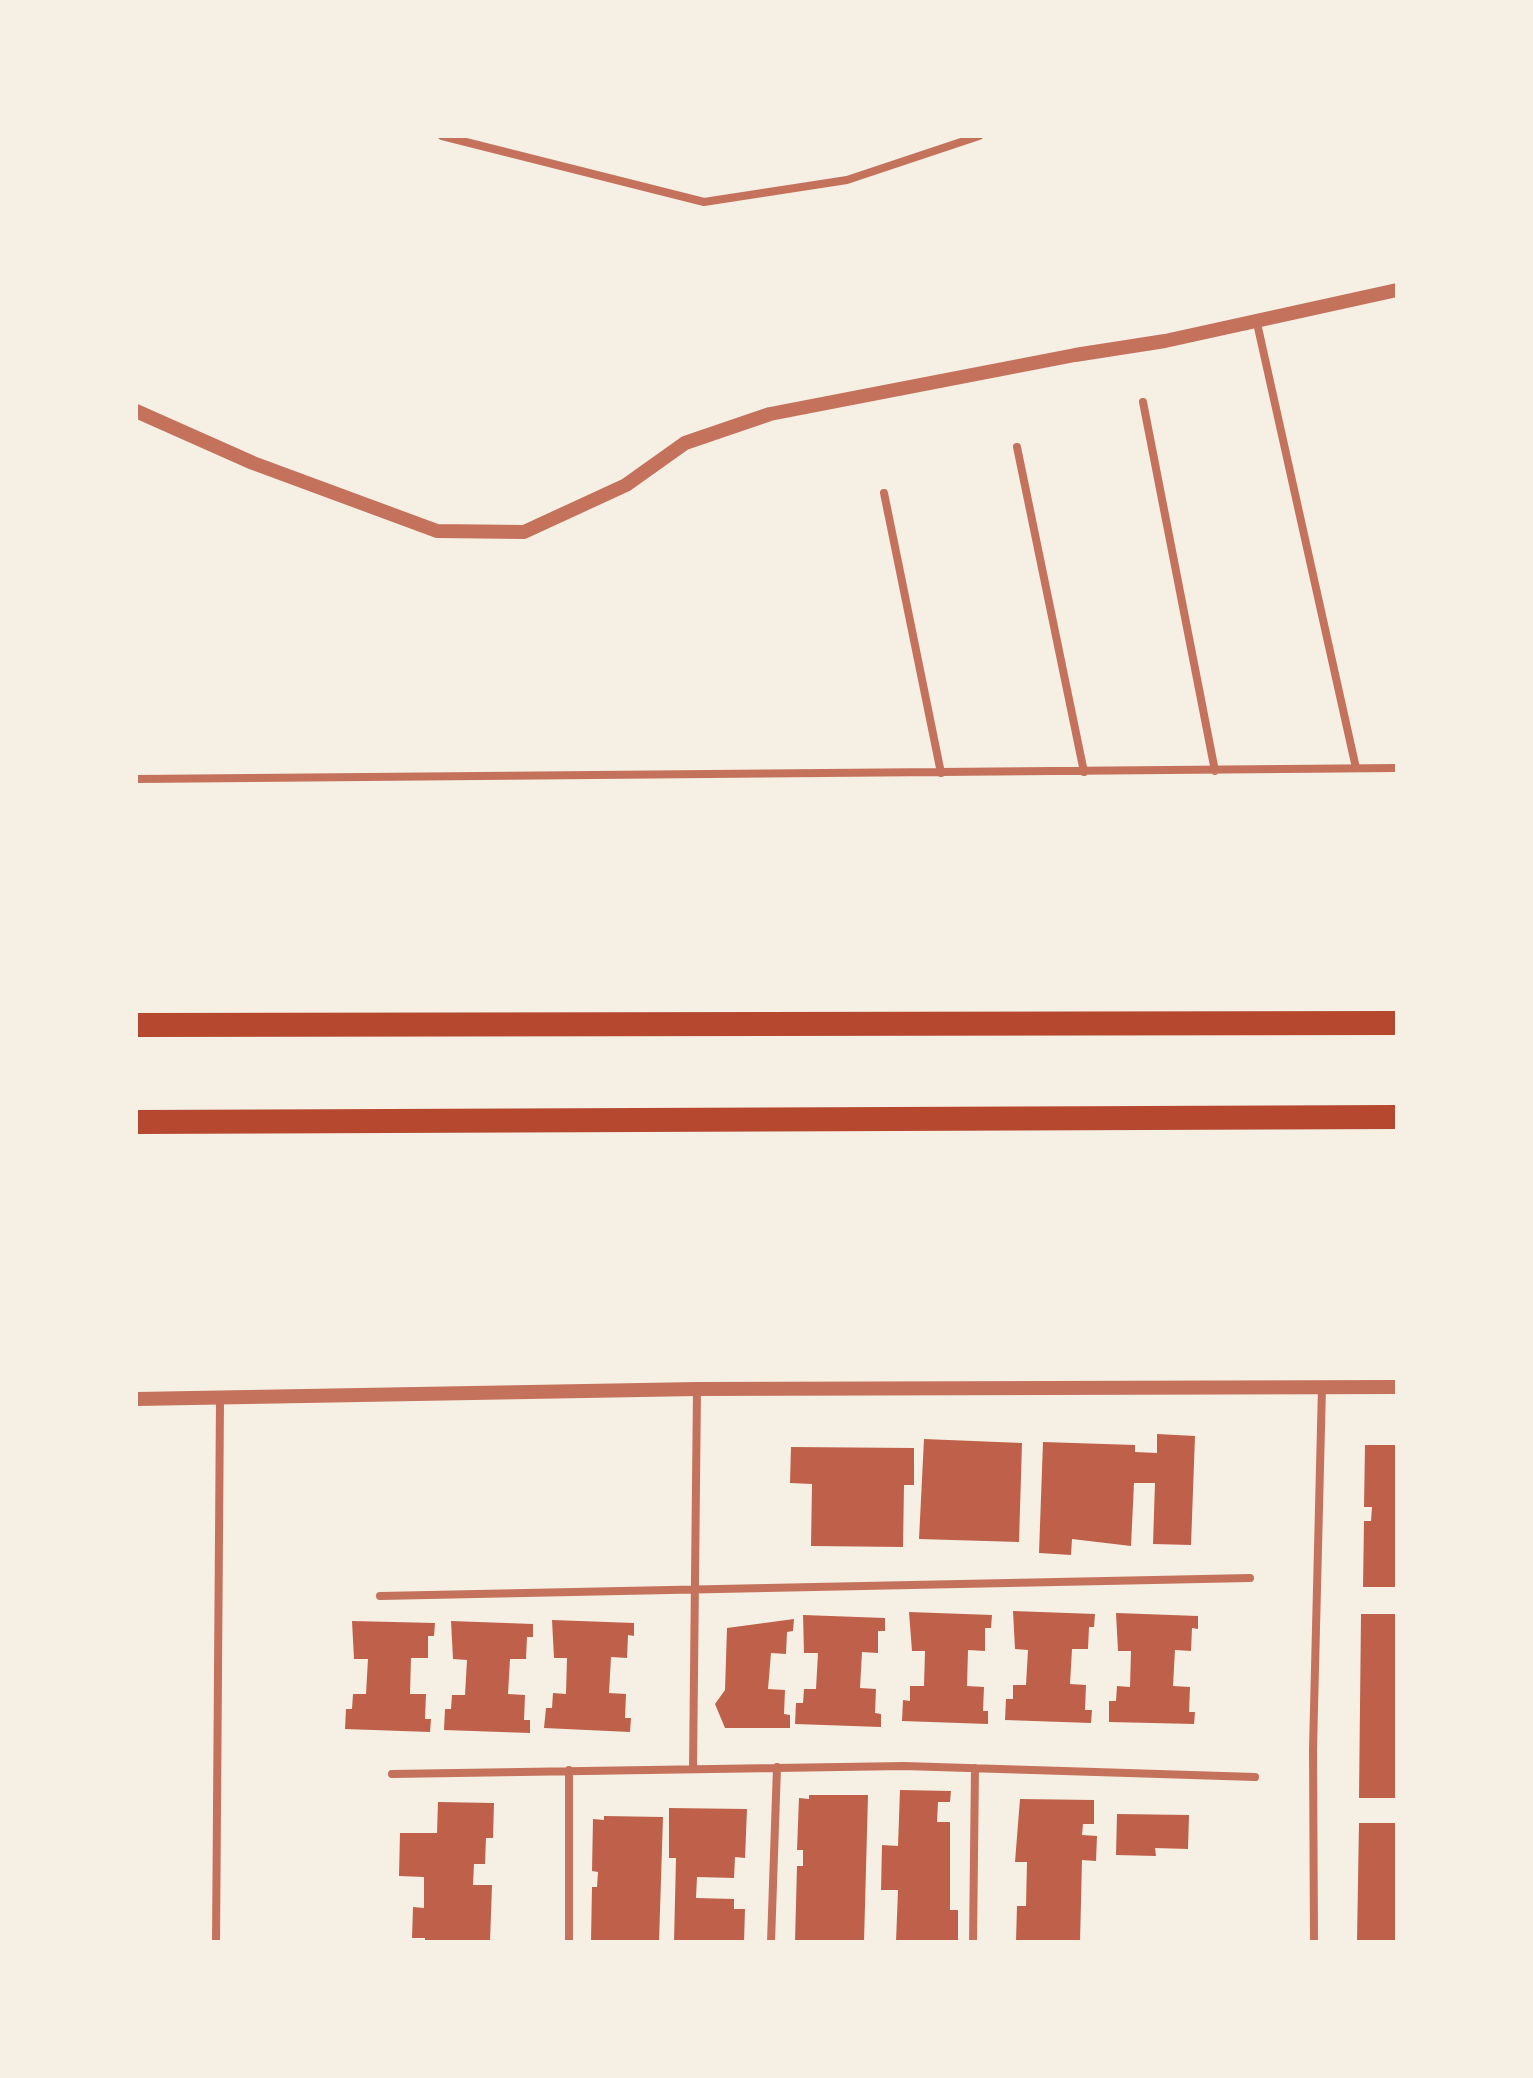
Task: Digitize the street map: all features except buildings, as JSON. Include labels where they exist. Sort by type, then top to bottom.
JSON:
[{"type":"highway","points":[[136,1025],[1397,1023]]},
{"type":"highway","points":[[136,1122],[1397,1117]]},
{"type":"street","points":[[442,136],[704,202],[847,180],[979,136]]},
{"type":"street","points":[[136,411],[253,463],[437,531],[524,532],[626,485],[685,443],[770,414],[1257,323],[1397,290]]},
{"type":"street","points":[[1257,323],[1356,768]]},
{"type":"street","points":[[1143,402],[1215,771]]},
{"type":"street","points":[[1017,447],[1084,772]]},
{"type":"street","points":[[884,493],[941,773]]},
{"type":"street","points":[[136,779],[1397,768]]},
{"type":"street","points":[[1314,1942],[1313,1749],[1322,1387]]},
{"type":"street","points":[[136,1399],[220,1400],[697,1389],[1397,1387]]},
{"type":"street","points":[[693,1768],[697,1389]]},
{"type":"street","points":[[216,1942],[220,1400]]},
{"type":"street","points":[[380,1596],[1250,1578]]},
{"type":"street","points":[[771,1942],[777,1767]]},
{"type":"street","points":[[392,1774],[777,1767],[975,1768],[1255,1777]]},
{"type":"street","points":[[973,1942],[975,1768]]},
{"type":"street","points":[[569,1770],[569,1942]]}]
